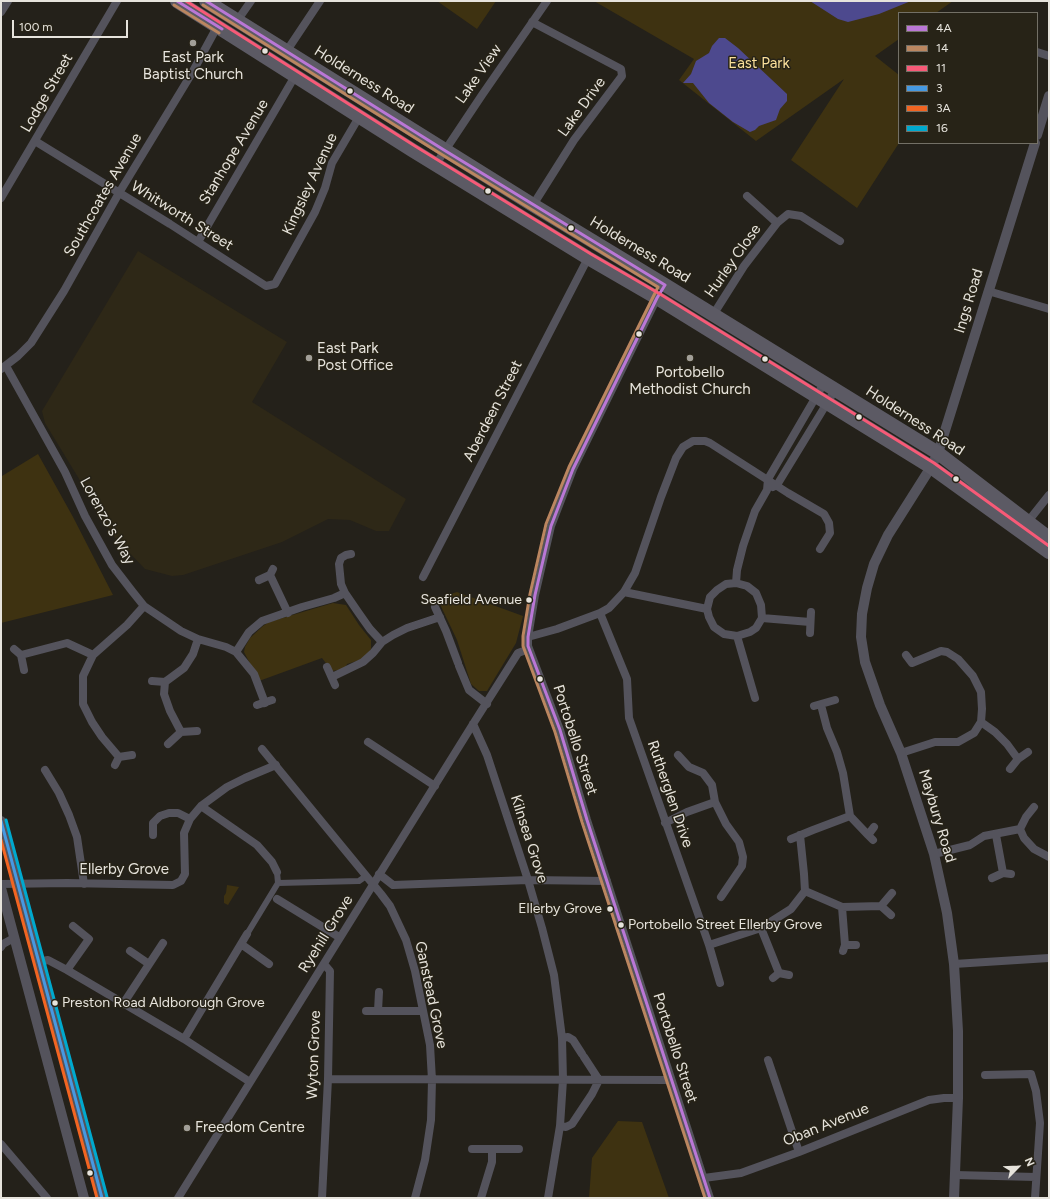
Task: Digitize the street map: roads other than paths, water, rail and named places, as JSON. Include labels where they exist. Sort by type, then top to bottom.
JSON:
[{"type":"highway","name":"Holderness Road","points":[[176,1],[359,117],[588,258],[657,298],[822,399],[1024,526],[1049,538]]},
{"type":"highway","name":"Holderness Road","points":[[206,1],[533,206],[938,453],[1024,526],[1049,552]]},
{"type":"street","points":[[1,12],[8,1]]},
{"type":"street","name":"Lodge Street","points":[[1,198],[117,1]]},
{"type":"street","points":[[238,21],[251,1]]},
{"type":"street","points":[[286,52],[320,1]]},
{"type":"street","name":"Lake View","points":[[436,164],[482,94],[547,1]]},
{"type":"street","name":"Lake Drive","points":[[532,22],[621,69],[622,76],[574,140],[533,206]]},
{"type":"street","name":"Southcoates Avenue","points":[[3,367],[31,343],[64,291],[118,193],[192,73],[217,26]]},
{"type":"street","points":[[1038,52],[1049,56]]},
{"type":"street","name":"Stanhope Avenue","points":[[198,242],[295,76]]},
{"type":"street","points":[[1038,132],[1047,108],[1049,96]]},
{"type":"street","name":"Kingsley Avenue","points":[[275,284],[315,212],[325,188],[332,164],[359,117]]},
{"type":"street","name":"Whitworth Street","points":[[35,141],[170,224],[266,286],[275,284]]},
{"type":"street","name":"Ings Road","points":[[931,467],[938,453],[1035,144]]},
{"type":"street","name":"Hurley Close","points":[[747,196],[777,223]]},
{"type":"street","name":"Hurley Close","points":[[713,315],[744,266],[777,223],[788,214],[801,216],[840,241]]},
{"type":"street","name":"Aberdeen Street","points":[[423,577],[588,258]]},
{"type":"street","points":[[988,291],[1049,309]]},
{"type":"street","name":"Portobello Street","points":[[657,298],[573,469],[551,526],[528,637],[529,650],[560,730],[587,820],[670,1080],[710,1198]]},
{"type":"street","name":"Lorenzo's Way","points":[[3,367],[65,472],[85,516],[112,565],[144,606],[181,631],[198,639],[226,647],[236,652],[254,674],[265,703]]},
{"type":"street","points":[[736,583],[737,570],[743,546],[755,511],[767,490],[768,479],[830,387]]},
{"type":"street","points":[[767,490],[777,485],[822,399],[830,387]]},
{"type":"street","points":[[528,637],[557,629],[600,613],[609,608],[624,592],[635,573],[660,497],[676,458],[683,446],[694,441],[704,441],[824,514],[829,523],[830,533],[827,541],[820,549]]},
{"type":"street","name":"Maybury Road","points":[[931,467],[888,535],[874,564],[867,588],[862,614],[861,638],[865,662],[880,705],[901,753],[934,854],[947,913],[954,964],[958,1031],[958,1098],[954,1198]]},
{"type":"street","points":[[1024,526],[1049,495]]},
{"type":"street","points":[[351,554],[339,556],[338,564],[341,584],[345,594],[370,629],[382,642]]},
{"type":"street","points":[[259,580],[271,572],[288,613]]},
{"type":"street","points":[[736,583],[747,586],[756,593],[761,605],[762,618],[756,628],[750,632],[737,636],[724,634],[714,627],[707,609],[710,597],[717,590],[726,584],[736,583]]},
{"type":"street","points":[[624,592],[707,609]]},
{"type":"street","points":[[236,652],[249,632],[262,622],[345,594]]},
{"type":"street","points":[[119,757],[102,737],[83,704],[83,676],[93,655],[127,625],[144,606]]},
{"type":"street","points":[[435,607],[469,690],[487,704]]},
{"type":"street","points":[[810,633],[811,612]]},
{"type":"street","name":"Rutherglen Drive","points":[[600,613],[627,679],[629,718],[709,945],[720,983]]},
{"type":"street","points":[[332,676],[363,662],[382,642],[407,628],[440,618]]},
{"type":"street","points":[[762,618],[810,622]]},
{"type":"street","points":[[737,636],[755,698]]},
{"type":"street","points":[[152,681],[165,682],[184,668],[193,654],[198,639]]},
{"type":"street","points":[[20,655],[67,643],[93,655]]},
{"type":"street","points":[[14,649],[20,655],[24,670]]},
{"type":"street","name":"Ryehill Grove","points":[[178,1198],[324,964],[339,937],[518,653],[529,650]]},
{"type":"street","points":[[901,753],[935,742],[958,742],[974,733],[981,722],[982,709],[981,692],[973,676],[958,659],[947,652],[941,651],[912,663],[906,655]]},
{"type":"street","points":[[327,667],[335,685]]},
{"type":"street","points":[[165,682],[164,694],[170,711],[182,732]]},
{"type":"street","points":[[835,700],[818,705],[837,752],[843,773],[850,816],[870,837],[874,827]]},
{"type":"street","points":[[981,722],[995,732],[1007,744],[1018,759]]},
{"type":"street","name":"Kilnsea Grove","points":[[473,724],[487,755],[528,880],[554,975],[562,1038],[563,1080],[560,1126],[548,1198]]},
{"type":"street","points":[[168,744],[182,732],[197,731]]},
{"type":"street","points":[[368,742],[434,786]]},
{"type":"street","name":"Ganstead Grove","points":[[262,749],[390,906],[406,940],[415,971],[430,1045],[432,1080],[431,1120],[418,1197]]},
{"type":"street","points":[[1010,769],[1018,759],[1028,752]]},
{"type":"street","points":[[119,757],[132,755]]},
{"type":"street","points":[[678,755],[689,767],[703,773],[712,785],[715,802],[726,824],[739,842],[743,857],[742,866],[721,897]]},
{"type":"street","points":[[115,765],[119,757]]},
{"type":"street","name":"Ellerby Grove","points":[[1,884],[173,885],[182,881],[185,874],[184,833],[190,819],[201,806],[227,788],[245,778],[276,765]]},
{"type":"street","points":[[46,770],[59,793],[77,837],[84,884]]},
{"type":"street","points":[[665,823],[687,812],[715,802]]},
{"type":"street","points":[[184,1039],[278,883],[277,872],[272,862],[257,845],[201,806]]},
{"type":"street","points":[[934,854],[970,844],[984,836],[996,835],[1020,829],[1030,810]]},
{"type":"street","points":[[153,835],[153,822],[160,816],[169,813],[178,813],[190,819]]},
{"type":"street","points":[[791,839],[850,816]]},
{"type":"street","points":[[1,821],[102,1198]]},
{"type":"street","points":[[1020,829],[1024,838],[1034,849],[1049,857]]},
{"type":"street","points":[[709,945],[761,928],[792,908],[804,891],[804,874],[800,835]]},
{"type":"street","points":[[992,878],[1007,874],[996,835]]},
{"type":"street","points":[[379,874],[393,885],[528,880],[607,881]]},
{"type":"street","points":[[278,883],[359,881],[366,876]]},
{"type":"street","points":[[1,888],[84,1198]]},
{"type":"street","points":[[804,891],[842,907],[881,906],[891,915]]},
{"type":"street","points":[[881,906],[892,892]]},
{"type":"street","points":[[276,899],[339,937]]},
{"type":"street","points":[[842,907],[844,948],[856,945]]},
{"type":"street","points":[[67,970],[89,939],[73,926]]},
{"type":"street","points":[[761,928],[776,975],[789,975]]},
{"type":"street","points":[[1,947],[3,944],[14,938]]},
{"type":"street","points":[[123,1004],[163,943]]},
{"type":"street","points":[[241,944],[269,964]]},
{"type":"street","points":[[130,951],[149,964]]},
{"type":"street","points":[[954,964],[1049,958]]},
{"type":"street","points":[[38,962],[48,960],[67,970],[184,1039],[250,1082]]},
{"type":"street","name":"Wyton Grove","points":[[322,1198],[328,1079],[330,971],[324,964]]},
{"type":"street","points":[[378,1011],[379,992]]},
{"type":"street","points":[[366,1012],[423,1011]]},
{"type":"street","points":[[562,1038],[568,1037],[573,1040],[599,1080]]},
{"type":"street","points":[[768,1060],[799,1152]]},
{"type":"street","points":[[985,1076],[1031,1074],[1036,1090],[1040,1123],[1035,1198]]},
{"type":"street","points":[[328,1079],[670,1080]]},
{"type":"street","points":[[560,1126],[566,1127],[572,1124],[592,1094],[599,1080]]},
{"type":"street","name":"Oban Avenue","points":[[704,1178],[742,1173],[929,1100],[958,1098]]},
{"type":"street","points":[[1,1144],[47,1198]]},
{"type":"street","points":[[472,1149],[518,1149]]},
{"type":"street","points":[[481,1198],[492,1162],[492,1150]]},
{"type":"street","points":[[955,1175],[1036,1177]]},
{"type":"place","name":"East Park Baptist Church","points":[[193,43]]},
{"type":"place","name":"East Park Post Office","points":[[309,358]]},
{"type":"place","name":"Portobello Methodist Church","points":[[690,358]]},
{"type":"place","name":"Seafield Avenue","points":[[529,600]]},
{"type":"place","name":"Ellerby Grove","points":[[610,909]]},
{"type":"place","name":"Portobello Street Ellerby Grove","points":[[621,925]]},
{"type":"place","name":"Preston Road Aldborough Grove","points":[[55,1003]]},
{"type":"place","name":"Freedom Centre","points":[[187,1128]]},
{"type":"park label","name":"East Park","points":[[759,64]]}]
